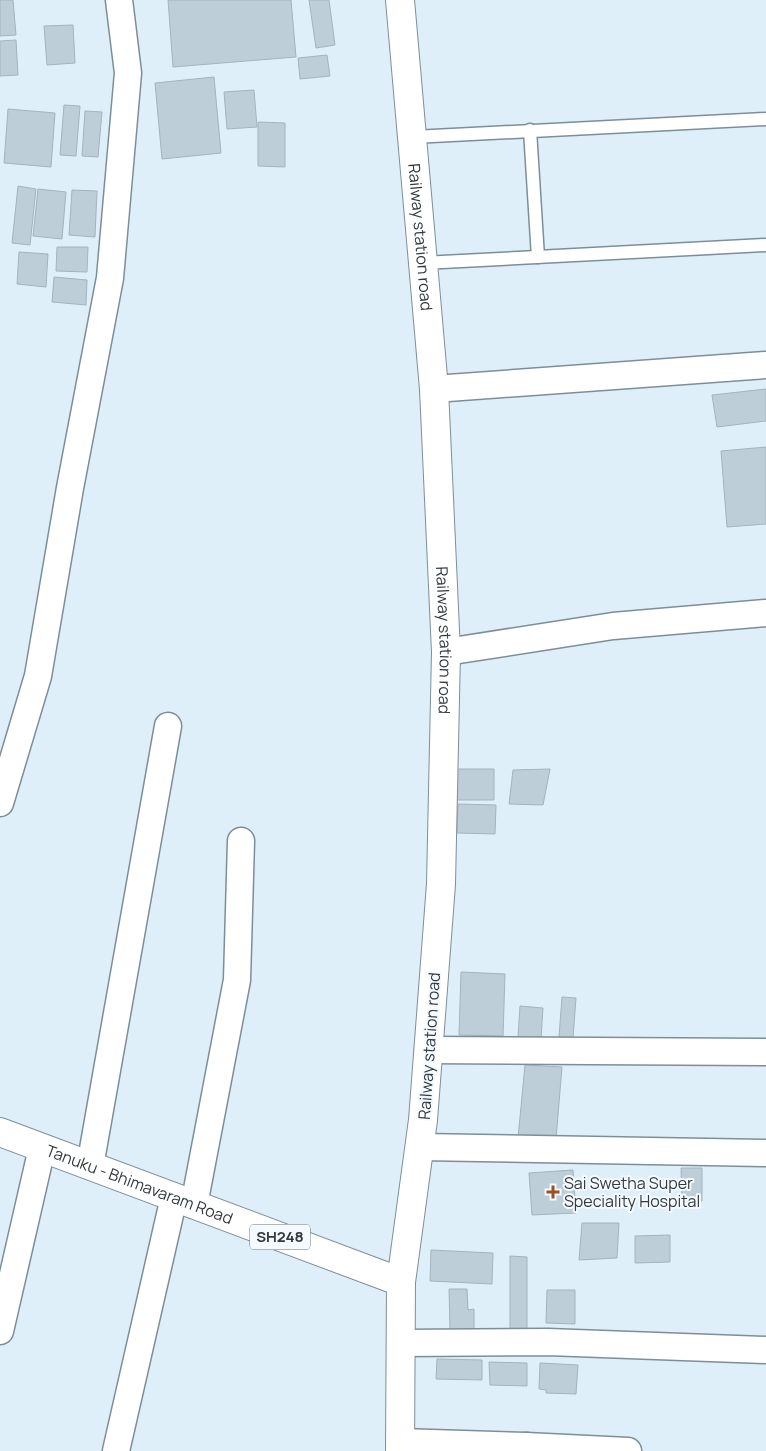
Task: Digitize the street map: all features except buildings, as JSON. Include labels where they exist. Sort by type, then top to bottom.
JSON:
[{"type":"street","points":[[0,803],[38,676],[70,488],[110,278],[128,73],[119,0]]},
{"type":"street","name":"Railway station road","points":[[400,0],[434,389],[446,652],[441,884],[420,1147],[401,1282]]},
{"type":"street","points":[[434,389],[766,365]]},
{"type":"street","points":[[446,652],[613,626],[766,613]]},
{"type":"street","points":[[90,1166],[168,726]]},
{"type":"street","points":[[116,1451],[184,1201],[237,980],[241,842]]},
{"type":"street","points":[[428,1050],[766,1052]]},
{"type":"street","name":"Tanuku - Bhimavaram Road","points":[[0,1132],[401,1282]]},
{"type":"street","points":[[420,1147],[766,1153]]},
{"type":"street","points":[[0,1331],[42,1148]]},
{"type":"street","points":[[401,1282],[400,1447],[628,1451]]},
{"type":"street","points":[[400,1343],[548,1342],[766,1350]]},
{"type":"lane","points":[[413,137],[766,119]]},
{"type":"lane","points":[[530,130],[538,257]]},
{"type":"lane","points":[[423,263],[766,245]]},
{"type":"place","name":"Sai Swetha Super Speciality Hospital","points":[[553,1192]]}]
